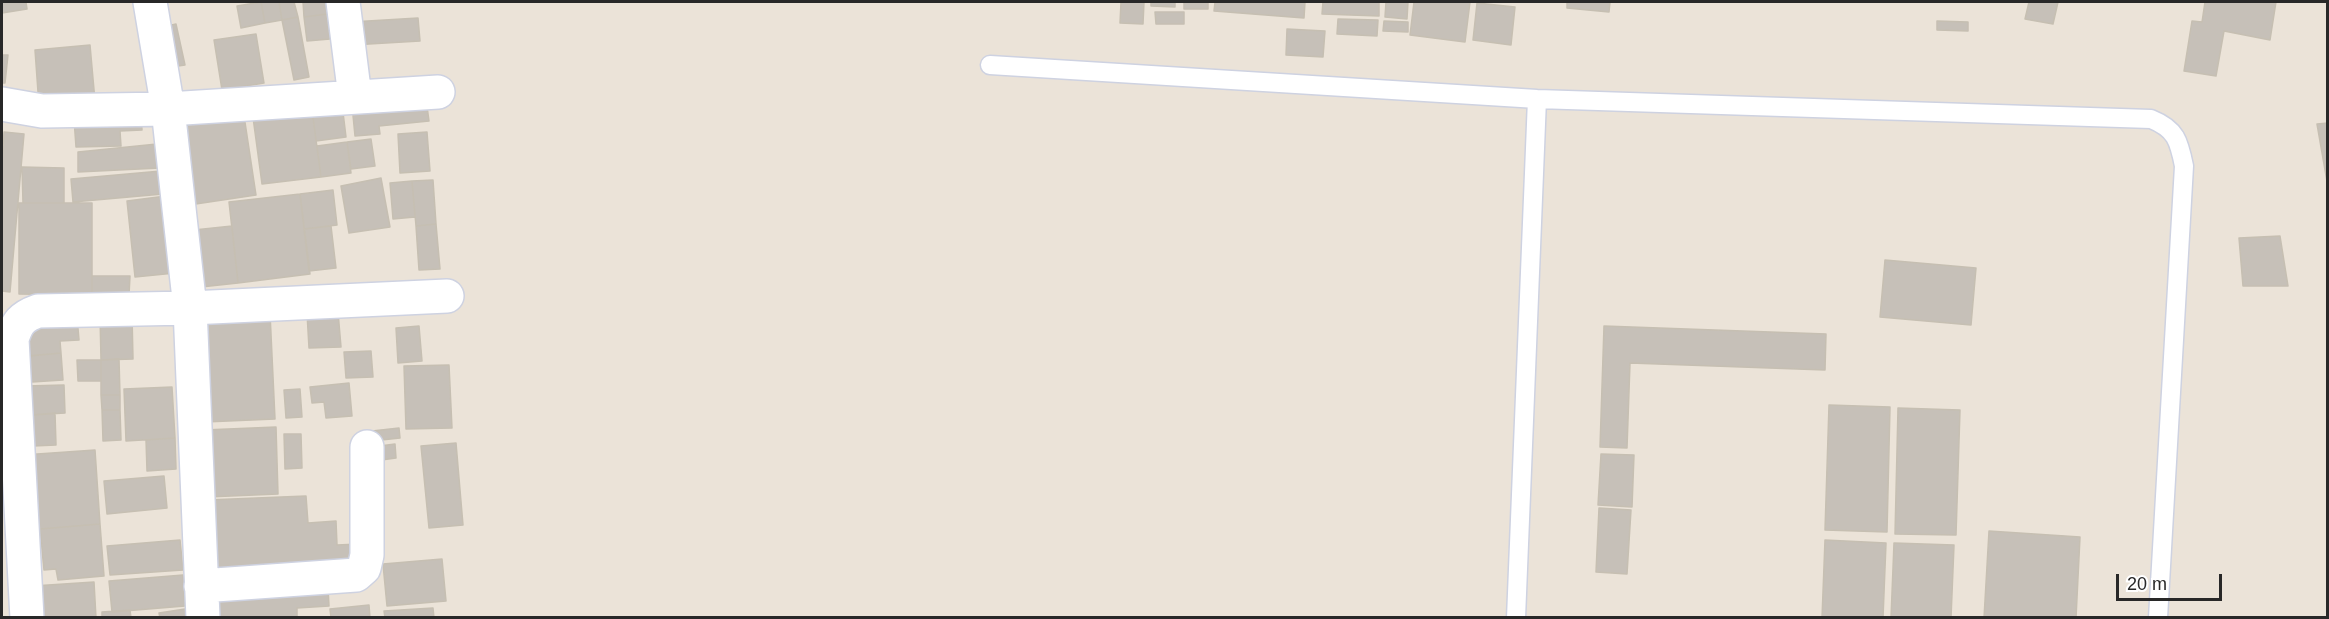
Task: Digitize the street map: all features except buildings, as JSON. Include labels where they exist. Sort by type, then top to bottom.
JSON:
[{"type":"street","points":[[150,2],[168,109],[190,308],[202,602],[356,575],[364,568],[367,555],[367,447]]},
{"type":"street","points":[[344,2],[355,97]]},
{"type":"street","points":[[2,104],[42,111],[168,109],[438,92]]},
{"type":"street","points":[[27,618],[12,339],[18,322],[26,315],[38,311],[190,308],[447,297]]},
{"type":"lane","points":[[990,64],[1537,99],[2151,119],[2167,126],[2179,144],[2184,166],[2158,618]]},
{"type":"lane","points":[[1516,618],[1537,99]]}]
